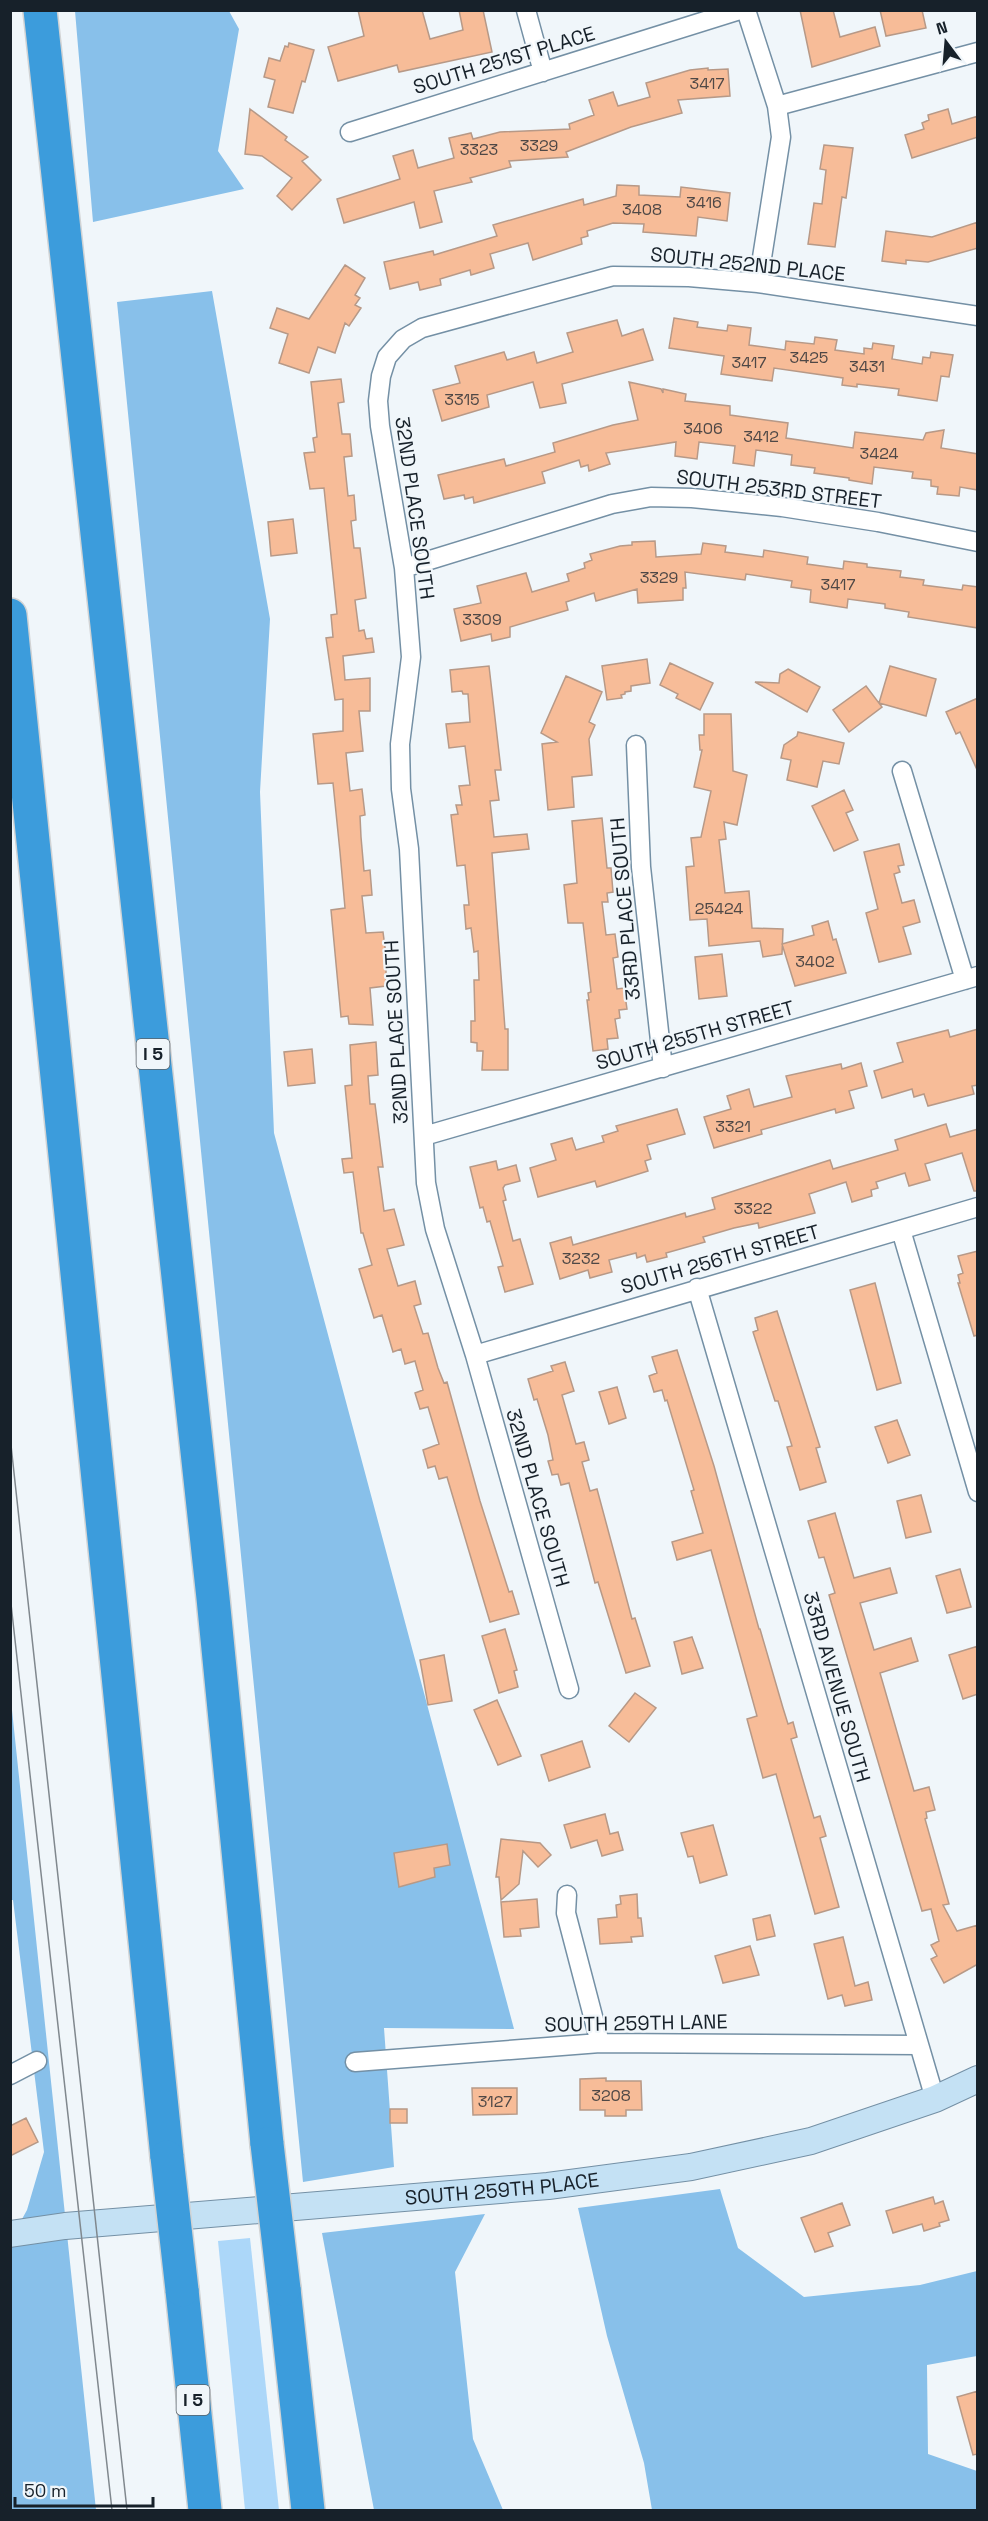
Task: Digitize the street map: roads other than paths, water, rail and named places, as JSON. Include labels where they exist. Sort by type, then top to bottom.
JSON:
[{"type":"highway","name":"I 5","points":[[40,10],[213,1598],[267,2144],[308,2511]]},
{"type":"highway","name":"I 5","points":[[10,615],[205,2511]]},
{"type":"main road","name":"SOUTH 259TH PLACE","points":[[10,2234],[76,2225],[548,2186],[691,2167],[811,2141],[935,2099],[978,2079]]},
{"type":"street","points":[[526,10],[543,72]]},
{"type":"street","name":"SOUTH 251ST PLACE","points":[[350,132],[740,10]]},
{"type":"street","points":[[746,10],[777,106],[781,137],[758,283]]},
{"type":"street","points":[[777,106],[978,52]]},
{"type":"street","name":"SOUTH 252ND PLACE","points":[[387,357],[402,339],[422,328],[612,276],[689,277],[758,283],[978,316]]},
{"type":"street","name":"32ND PLACE SOUTH","points":[[387,357],[381,376],[378,401],[380,426],[404,568],[411,657],[400,744],[401,789],[409,849],[426,1183],[435,1229],[475,1355],[569,1689]]},
{"type":"street","name":"SOUTH 253RD STREET","points":[[404,568],[602,507],[651,497],[692,498],[782,507],[878,522],[978,542]]},
{"type":"street","name":"33RD PLACE SOUTH","points":[[636,745],[641,867],[663,1068]]},
{"type":"street","points":[[902,771],[971,978]]},
{"type":"street","name":"SOUTH 255TH STREET","points":[[424,1136],[971,978]]},
{"type":"street","name":"SOUTH 256TH STREET","points":[[475,1355],[978,1207]]},
{"type":"street","points":[[901,1230],[978,1492]]},
{"type":"street","name":"33RD AVENUE SOUTH","points":[[697,1288],[935,2099]]},
{"type":"street","points":[[567,1895],[566,1913],[600,2043]]},
{"type":"street","name":"SOUTH 259TH LANE","points":[[355,2062],[600,2043],[918,2045]]},
{"type":"street","points":[[10,2075],[37,2061]]},
{"type":"tram line","points":[[10,1436],[127,2510]]},
{"type":"tram line","points":[[10,1595],[112,2510]]}]
